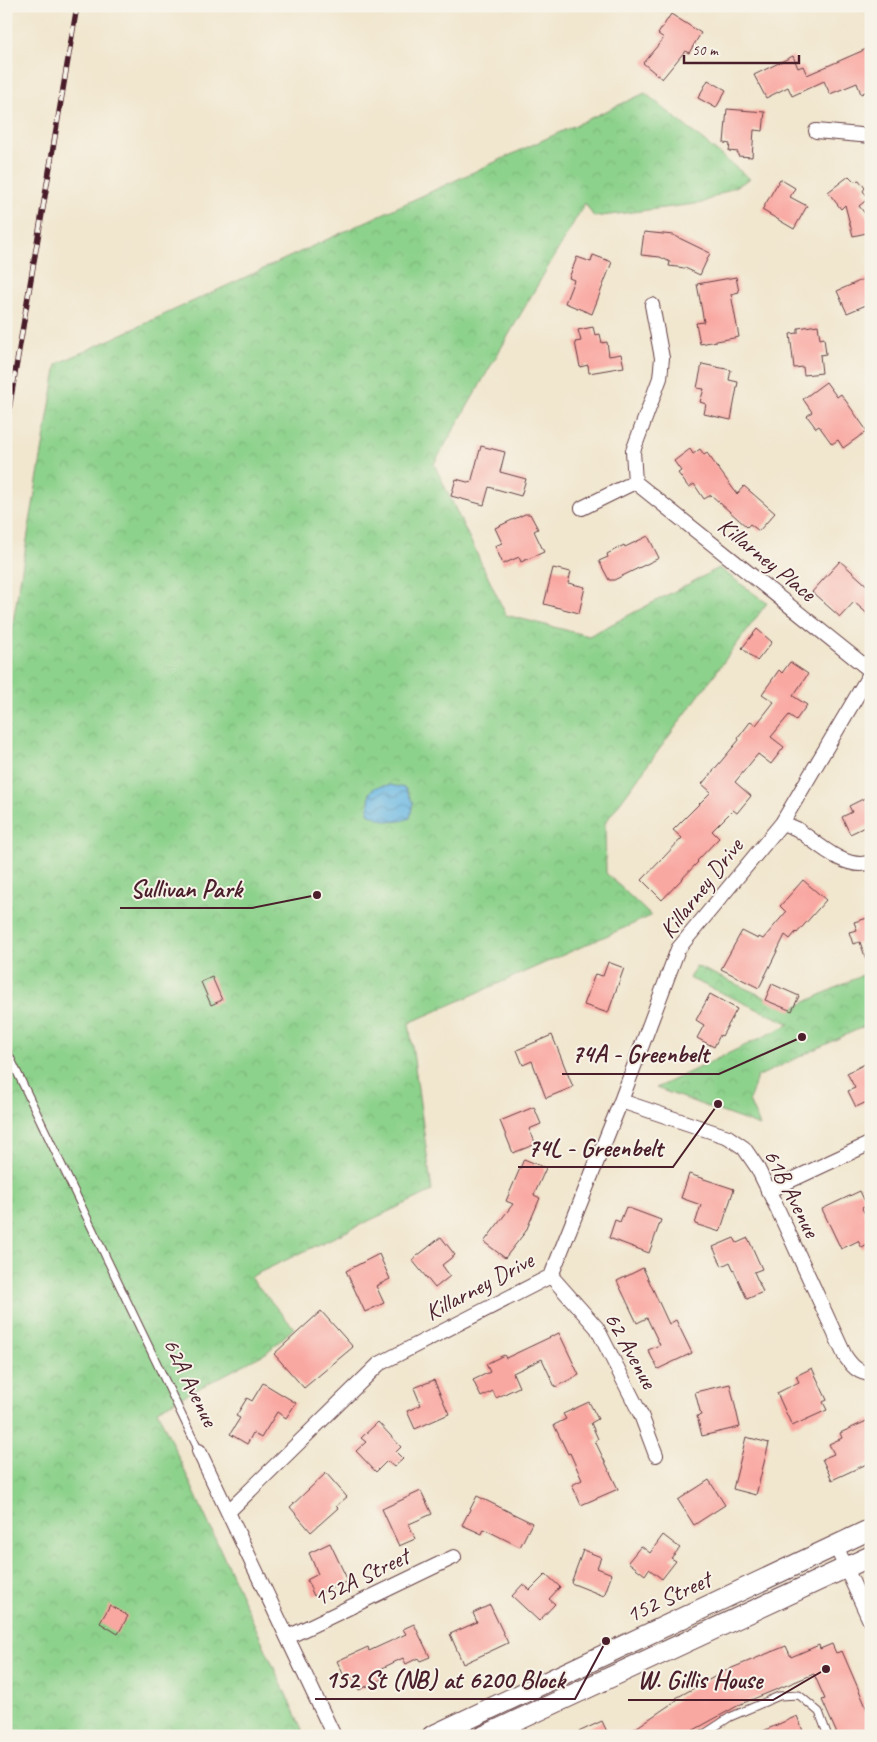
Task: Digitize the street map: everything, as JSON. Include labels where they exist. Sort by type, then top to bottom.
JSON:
[{"type":"main road","name":"152 Street","points":[[432,1736],[871,1529]]},
{"type":"main road","name":"152 Street","points":[[484,1736],[871,1556]]},
{"type":"street","points":[[816,131],[871,136]]},
{"type":"street","points":[[582,508],[635,482],[633,450],[660,378],[662,358],[652,305]]},
{"type":"street","name":"Killarney Place","points":[[635,482],[871,671]]},
{"type":"street","name":"Killarney Drive","points":[[228,1512],[379,1364],[551,1276],[678,949],[782,823],[871,671]]},
{"type":"street","points":[[782,823],[797,830],[843,861],[866,864],[871,862]]},
{"type":"street","name":"61B Avenue","points":[[620,1101],[728,1137],[744,1148],[757,1167],[845,1356],[851,1364],[866,1374]]},
{"type":"street","points":[[768,1191],[871,1143]]},
{"type":"street","name":"62 Avenue","points":[[551,1276],[597,1328],[641,1415],[656,1455]]},
{"type":"street","name":"62A Avenue","points":[[199,1451],[334,1736]]},
{"type":"street","points":[[836,1546],[871,1623]]},
{"type":"street","name":"152A Street","points":[[288,1637],[454,1557]]},
{"type":"lane","name":"62A Avenue","points":[[6,1048],[199,1451]]},
{"type":"lane","points":[[701,1736],[730,1717],[779,1696],[800,1695],[819,1712],[828,1736]]},
{"type":"green space","points":[[645,93],[750,179],[702,203],[594,217],[585,203],[434,464],[506,615],[589,636],[719,568],[767,603],[605,823],[606,873],[651,916],[409,1023],[432,1191],[250,1277],[294,1328],[266,1353],[157,1410],[305,1736],[6,1736],[6,663],[57,364]]},
{"type":"green space","points":[[696,966],[791,1009],[871,971],[871,1023],[757,1077],[749,1101],[760,1126],[656,1088],[790,1024],[689,978]]},
{"type":"water","points":[[390,785],[405,788],[413,803],[410,818],[393,822],[368,813],[370,792],[376,787]]},
{"type":"building","points":[[671,14],[701,33],[689,53],[685,51],[662,79],[643,63],[664,38],[658,34]]},
{"type":"building","points":[[871,47],[871,89],[861,94],[857,83],[830,94],[824,81],[792,96],[788,87],[766,98],[754,75],[793,56],[798,68],[803,66],[807,75]]},
{"type":"building","points":[[708,80],[726,90],[716,108],[698,98]]},
{"type":"building","points":[[727,109],[765,112],[763,131],[754,130],[752,157],[738,156],[738,152],[729,151],[730,144],[724,143]]},
{"type":"building","points":[[849,176],[854,181],[859,180],[865,188],[863,191],[869,198],[859,206],[867,216],[871,232],[853,236],[845,205],[841,209],[828,192]]},
{"type":"building","points":[[780,179],[795,188],[790,197],[807,206],[794,229],[762,210]]},
{"type":"building","points":[[644,232],[673,235],[710,253],[700,275],[685,268],[669,266],[670,262],[660,257],[641,255]]},
{"type":"building","points":[[593,255],[612,262],[592,314],[565,303],[574,280],[569,278],[577,257],[591,262]]},
{"type":"building","points":[[871,276],[871,303],[847,313],[837,291]]},
{"type":"building","points":[[736,277],[739,292],[731,294],[739,337],[700,344],[696,323],[704,322],[697,284]]},
{"type":"building","points":[[818,325],[820,339],[824,338],[826,354],[820,355],[822,373],[804,375],[803,367],[794,368],[790,334],[798,333],[798,328]]},
{"type":"building","points":[[593,327],[595,335],[600,334],[602,343],[607,342],[609,356],[621,354],[624,367],[589,373],[588,365],[580,367],[575,342],[581,341],[578,330]]},
{"type":"building","points":[[702,364],[731,370],[729,380],[738,382],[731,420],[704,414],[706,404],[700,402],[704,389],[697,388]]},
{"type":"building","points":[[826,382],[837,397],[841,394],[867,431],[843,448],[838,440],[832,444],[819,426],[816,428],[807,416],[812,412],[803,399]]},
{"type":"building","points":[[481,446],[505,452],[500,472],[526,479],[521,496],[489,487],[484,505],[451,496],[456,479],[471,483]]},
{"type":"building","points":[[690,449],[693,454],[700,449],[704,455],[707,453],[737,494],[744,486],[775,513],[759,531],[750,524],[747,527],[711,495],[704,499],[694,484],[689,488],[678,473],[681,471],[674,461]]},
{"type":"building","points":[[525,514],[530,514],[538,529],[534,531],[544,552],[521,562],[519,557],[503,564],[495,546],[502,543],[495,528]]},
{"type":"building","points":[[648,536],[659,558],[614,580],[609,580],[599,561],[608,557],[607,554],[624,545],[625,547]]},
{"type":"building","points":[[840,561],[871,589],[871,617],[854,602],[840,617],[812,592]]},
{"type":"building","points":[[553,568],[571,572],[568,583],[585,587],[579,613],[544,604]]},
{"type":"building","points":[[757,629],[772,642],[757,661],[742,648]]},
{"type":"building","points":[[790,662],[808,674],[793,696],[807,705],[796,720],[789,715],[771,737],[784,747],[771,764],[758,754],[735,782],[751,796],[737,813],[733,810],[712,831],[719,838],[662,900],[642,880],[682,838],[673,830],[711,792],[702,784],[739,740],[738,738],[751,721],[756,725],[774,702],[762,694],[779,670],[782,673]]},
{"type":"building","points":[[865,798],[868,803],[871,801],[871,824],[850,834],[842,817],[852,812],[849,806]]},
{"type":"building","points":[[803,880],[826,900],[790,939],[785,935],[759,988],[721,969],[742,931],[758,939],[759,937],[763,939],[786,912],[780,906]]},
{"type":"building","points":[[871,917],[871,967],[869,968],[860,942],[853,944],[849,932],[857,930],[854,922]]},
{"type":"building","points":[[608,962],[624,968],[608,1013],[584,1005],[595,974],[603,976]]},
{"type":"building","points":[[212,977],[222,1000],[211,1005],[201,982]]},
{"type":"building","points":[[772,984],[799,996],[792,1011],[765,1000]]},
{"type":"building","points":[[710,994],[737,1009],[714,1047],[697,1038],[704,1025],[696,1020]]},
{"type":"building","points":[[552,1035],[573,1087],[546,1098],[532,1061],[523,1065],[517,1050]]},
{"type":"building","points":[[871,1061],[871,1100],[856,1107],[848,1091],[855,1088],[847,1073]]},
{"type":"building","points":[[534,1107],[541,1124],[529,1129],[536,1144],[513,1153],[500,1121]]},
{"type":"building","points":[[524,1159],[546,1168],[534,1195],[540,1198],[526,1231],[505,1258],[484,1242],[513,1204],[506,1201]]},
{"type":"building","points":[[689,1174],[734,1189],[720,1232],[695,1224],[701,1205],[681,1198]]},
{"type":"building","points":[[860,1191],[867,1206],[862,1208],[871,1226],[871,1243],[862,1248],[858,1241],[841,1249],[822,1209]]},
{"type":"building","points":[[626,1207],[661,1220],[649,1253],[609,1238],[615,1220],[620,1222]]},
{"type":"building","points":[[441,1237],[455,1255],[442,1265],[450,1276],[435,1288],[412,1260]]},
{"type":"building","points":[[734,1238],[737,1243],[748,1238],[762,1269],[754,1272],[763,1292],[747,1299],[730,1262],[722,1266],[713,1247]]},
{"type":"building","points":[[379,1254],[390,1279],[376,1286],[384,1303],[365,1312],[346,1271]]},
{"type":"building","points":[[643,1268],[669,1324],[676,1320],[692,1353],[658,1369],[648,1350],[660,1345],[647,1318],[637,1323],[617,1281]]},
{"type":"building","points":[[321,1311],[353,1347],[304,1388],[274,1354]]},
{"type":"building","points":[[559,1333],[579,1375],[555,1387],[542,1359],[513,1373],[519,1387],[496,1398],[493,1391],[481,1397],[473,1380],[490,1372],[486,1364],[504,1355],[506,1358]]},
{"type":"building","points":[[812,1368],[827,1400],[823,1402],[827,1410],[792,1426],[777,1393],[799,1382],[796,1376]]},
{"type":"building","points":[[434,1380],[449,1414],[415,1429],[407,1411],[421,1405],[414,1388]]},
{"type":"building","points":[[263,1383],[296,1403],[286,1418],[277,1412],[261,1438],[253,1433],[247,1444],[230,1434],[240,1418],[236,1416],[247,1398],[252,1401]]},
{"type":"building","points":[[730,1384],[740,1427],[702,1436],[697,1416],[701,1415],[695,1392]]},
{"type":"building","points":[[589,1402],[598,1419],[591,1423],[598,1439],[595,1441],[618,1489],[581,1505],[572,1485],[582,1480],[570,1453],[568,1454],[554,1425],[566,1419],[563,1414]]},
{"type":"building","points":[[871,1419],[871,1462],[832,1480],[822,1459],[834,1454],[829,1444],[842,1438],[840,1433]]},
{"type":"building","points":[[378,1422],[401,1447],[396,1452],[403,1459],[394,1467],[387,1461],[376,1472],[356,1451],[366,1442],[361,1438]]},
{"type":"building","points":[[746,1437],[769,1443],[756,1495],[733,1489]]},
{"type":"building","points":[[326,1473],[347,1497],[336,1506],[338,1508],[311,1532],[290,1507]]},
{"type":"building","points":[[709,1480],[725,1505],[694,1525],[678,1500]]},
{"type":"building","points":[[421,1491],[432,1514],[409,1524],[415,1539],[399,1546],[382,1509]]},
{"type":"building","points":[[477,1496],[532,1523],[520,1547],[484,1529],[482,1534],[462,1525]]},
{"type":"building","points":[[663,1535],[680,1548],[671,1558],[676,1561],[662,1579],[649,1569],[645,1575],[628,1562],[641,1546],[650,1553]]},
{"type":"building","points":[[330,1543],[348,1581],[314,1596],[307,1580],[318,1574],[309,1553]]},
{"type":"building","points":[[583,1550],[601,1557],[597,1568],[612,1574],[604,1596],[571,1583]]},
{"type":"building","points":[[546,1574],[560,1587],[549,1599],[555,1604],[539,1621],[512,1596],[523,1584],[530,1590]]},
{"type":"building","points":[[110,1605],[128,1616],[118,1634],[100,1623]]},
{"type":"building","points":[[490,1605],[508,1643],[463,1664],[450,1634],[477,1622],[473,1613]]},
{"type":"building","points":[[414,1624],[430,1657],[420,1661],[418,1658],[406,1664],[403,1658],[378,1670],[382,1679],[359,1690],[353,1676],[346,1680],[337,1661],[368,1647],[369,1651],[406,1634],[403,1629]]},
{"type":"building","points":[[832,1644],[836,1653],[842,1651],[861,1695],[871,1719],[871,1736],[838,1736],[822,1700],[825,1699],[814,1674],[741,1704],[683,1736],[624,1736],[677,1700],[676,1698],[727,1670],[786,1646],[791,1657],[819,1645],[820,1649]]},
{"type":"building","points":[[797,1716],[805,1736],[752,1736]]},
{"type":"building","points":[[602,1721],[609,1736],[570,1736]]},
{"type":"railway","points":[[6,427],[77,6]]},
{"type":"place","name":"Sullivan Park","points":[[317,895]]},
{"type":"place","name":"74A - Greenbelt","points":[[802,1037]]},
{"type":"place","name":"74L - Greenbelt","points":[[718,1104]]},
{"type":"place","name":"152 St (NB) at 6200 Block","points":[[606,1641]]},
{"type":"place","name":"W. Gillis House","points":[[826,1669]]}]
